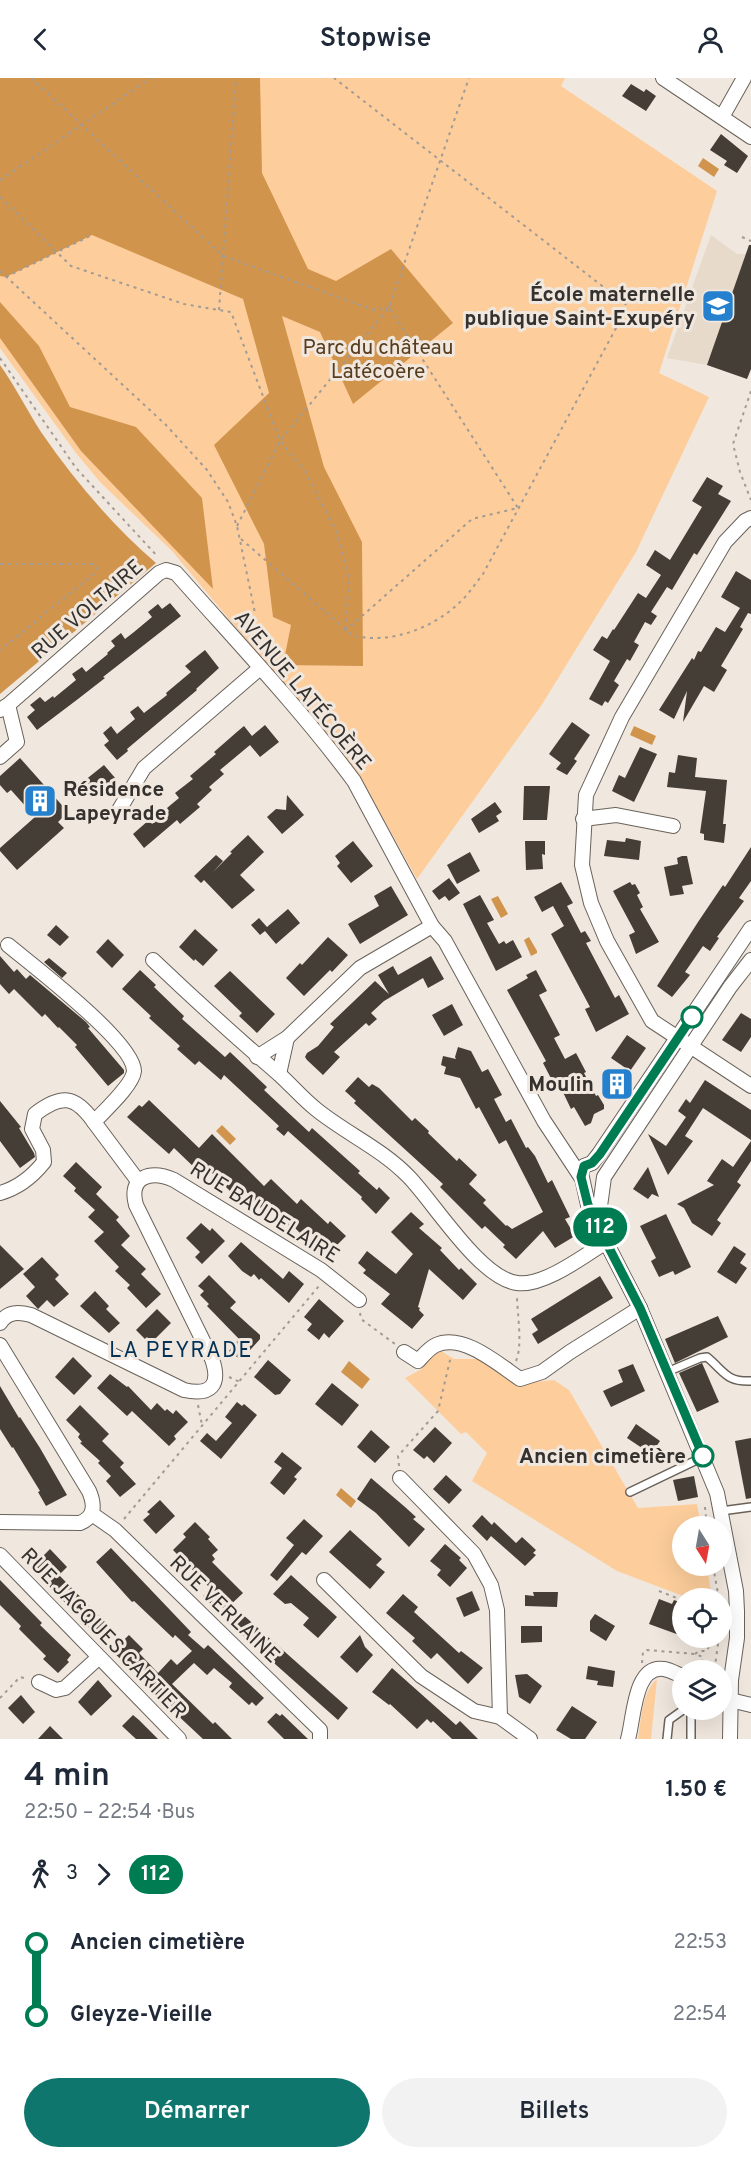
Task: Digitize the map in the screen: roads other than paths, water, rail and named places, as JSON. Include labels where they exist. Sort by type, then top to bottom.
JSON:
[{"type":"street","points":[[663,78],[751,137]]},
{"type":"street","points":[[722,117],[744,78]]},
{"type":"street","points":[[751,518],[745,521],[725,542],[622,717],[586,795],[582,865],[591,903],[607,940],[652,1021],[751,1086]]},
{"type":"street","name":"AVENUE LATÉCOÈRE","points":[[166,570],[176,573],[260,668],[354,781],[432,926],[445,941],[544,1121],[582,1178],[588,1205],[640,1308],[714,1482],[736,1591],[736,1638],[732,1673]]},
{"type":"street","name":"RUE VOLTAIRE","points":[[0,757],[17,742],[4,707],[159,573],[166,570]]},
{"type":"street","points":[[119,810],[144,768],[260,668]]},
{"type":"street","points":[[583,819],[616,815],[673,826]]},
{"type":"street","points":[[257,1057],[287,1038],[310,1013],[360,968],[432,926]]},
{"type":"street","points":[[751,928],[678,1039],[591,1163],[584,1166],[582,1178],[592,1186],[603,1179],[751,960]]},
{"type":"street","points":[[8,945],[86,1010],[125,1050],[134,1070],[131,1081],[94,1122]]},
{"type":"street","points":[[153,960],[257,1057],[318,1110],[383,1154],[408,1176],[474,1256],[500,1277],[516,1283],[532,1283],[559,1271],[606,1242]]},
{"type":"street","points":[[279,1074],[287,1038]]},
{"type":"street","points":[[0,1193],[16,1188],[44,1162],[43,1150],[32,1129],[35,1114],[49,1103],[60,1099],[72,1100],[86,1110],[138,1181],[134,1188],[136,1205],[212,1359],[217,1372],[216,1381],[211,1387],[195,1393],[184,1390],[32,1315],[20,1312],[10,1314],[0,1323]]},
{"type":"street","name":"AVENUE LATÉCOÈRE","points":[[562,1148],[602,1167],[603,1179],[598,1221]]},
{"type":"street","name":"RUE BAUDELAIRE","points":[[138,1181],[153,1175],[165,1176],[174,1180],[328,1275],[359,1300]]},
{"type":"street","points":[[404,1352],[418,1360],[435,1345],[454,1341],[483,1353],[520,1379],[535,1379],[640,1308]]},
{"type":"street","points":[[0,1345],[89,1491],[94,1507],[88,1520],[80,1523],[0,1522]]},
{"type":"street","points":[[400,1478],[474,1554],[491,1585],[498,1610],[500,1717]]},
{"type":"street","name":"RUE VERLAINE","points":[[92,1515],[115,1530],[320,1730],[320,1739]]},
{"type":"street","name":"RUE JACQUES CARTIER","points":[[0,1555],[179,1739]]},
{"type":"street","points":[[324,1580],[421,1676],[474,1711],[500,1717],[530,1739]]},
{"type":"street","points":[[39,1682],[56,1690],[65,1688],[98,1658]]},
{"type":"street","points":[[628,1739],[642,1679],[654,1670],[664,1669],[672,1672]]},
{"type":"street","name":"AVENUE LATÉCOÈRE","points":[[732,1686],[736,1702],[739,1739]]},
{"type":"street","name":"AVENUE LATÉCOÈRE","points":[[730,1739],[736,1702]]},
{"type":"lane","points":[[667,1372],[707,1357],[725,1375],[737,1382],[751,1381]]},
{"type":"lane","points":[[630,1492],[703,1456]]},
{"type":"lane","points":[[721,1511],[751,1507]]},
{"type":"lane","points":[[667,1739],[669,1720],[672,1718]]},
{"type":"lane","points":[[691,1720],[691,1739]]},
{"type":"place","name":"École maternelle publique Saint-Exupéry","points":[[718,306]]},
{"type":"place","name":"Résidence Lapeyrade","points":[[40,801]]},
{"type":"place","name":"Moulin","points":[[617,1084]]},
{"type":"place","name":"Ancien cimetière","points":[[703,1456]]},
{"type":"district","name":"LA PEYRADE","points":[[181,1349]]},
{"type":"park label","name":"Parc du château Latécoère","points":[[378,359]]}]
